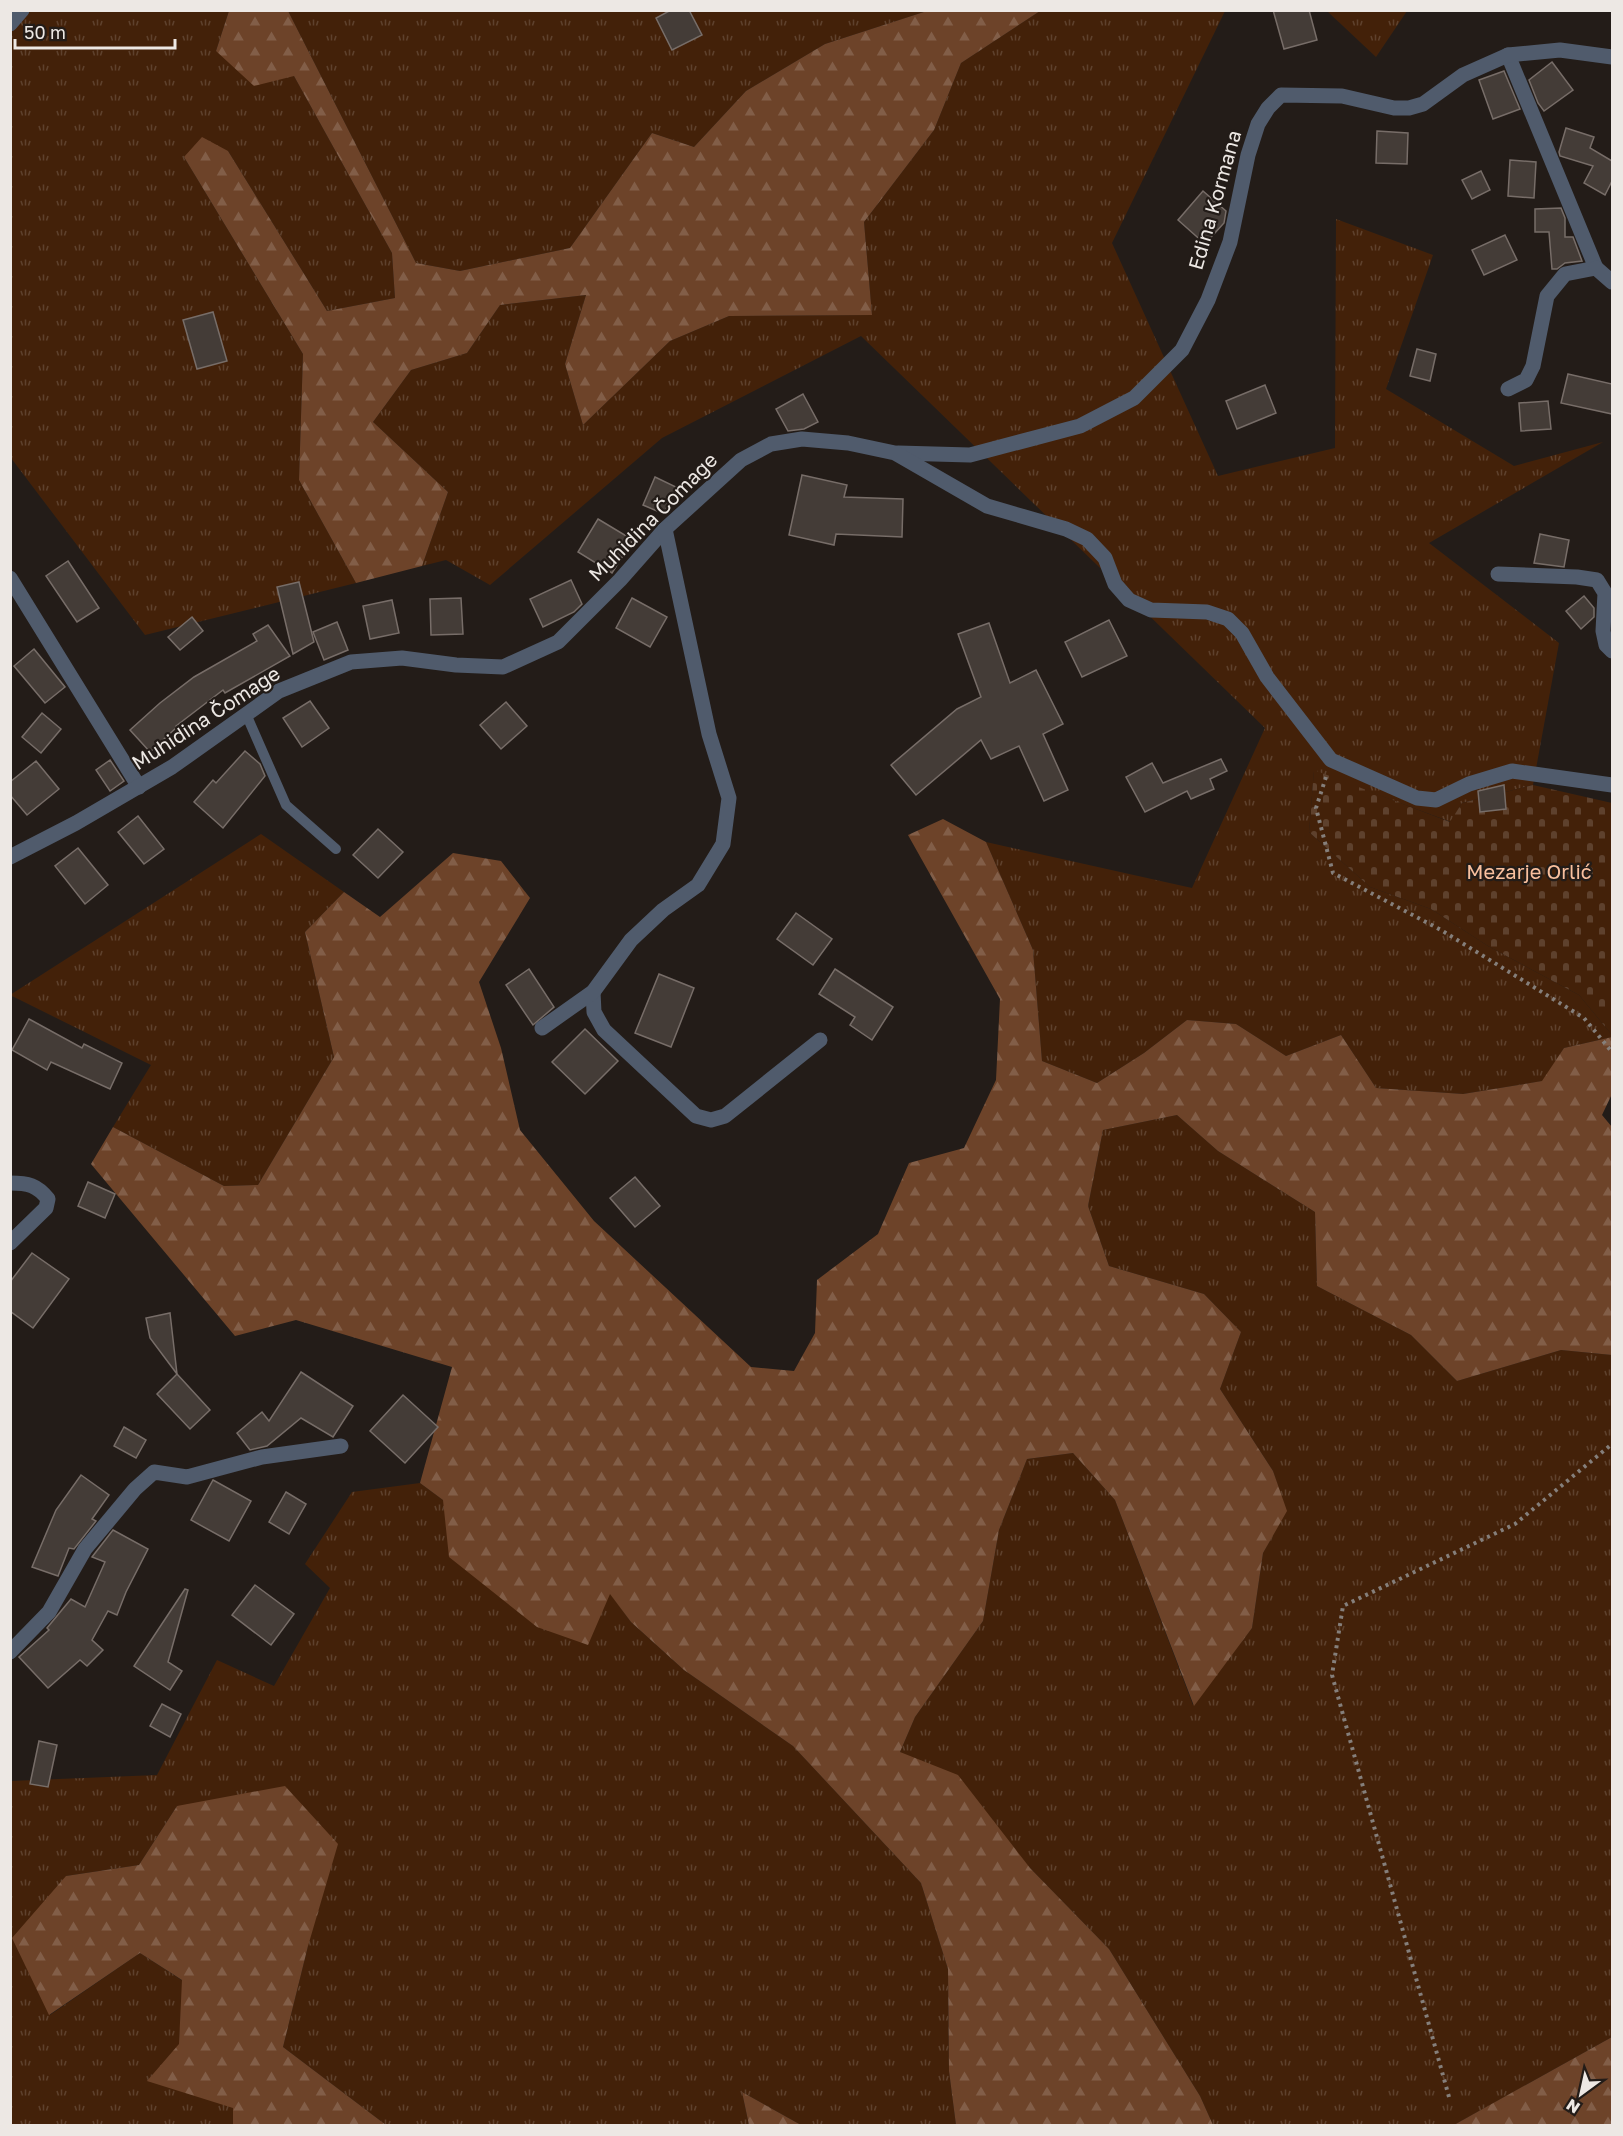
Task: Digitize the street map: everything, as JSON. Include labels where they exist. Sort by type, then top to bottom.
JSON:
[{"type":"street","points":[[10,24],[22,10]]},
{"type":"street","name":"Edina Kormana","points":[[895,453],[970,455],[1080,426],[1134,398],[1182,350],[1208,300],[1230,242],[1248,155],[1258,124],[1268,108],[1281,95],[1342,96],[1394,108],[1409,108],[1422,104],[1463,75],[1508,55],[1560,50],[1612,57]]},
{"type":"street","points":[[1508,55],[1596,268],[1612,282]]},
{"type":"street","points":[[1508,389],[1526,380],[1533,366],[1547,296],[1565,274],[1596,268]]},
{"type":"street","name":"Muhidina Čomage","points":[[10,857],[76,823],[172,767],[279,691],[351,662],[402,658],[456,665],[503,667],[558,642],[620,580],[666,529],[741,460],[771,444],[802,439],[849,443],[895,453],[987,506],[1066,529],[1087,539],[1105,558],[1115,584],[1129,600],[1151,610],[1207,612],[1228,619],[1242,633],[1267,677],[1331,760],[1417,798],[1436,800],[1469,784],[1512,771],[1612,785]]},
{"type":"street","points":[[542,1028],[593,992],[631,940],[663,910],[698,885],[723,844],[729,798],[709,734],[666,529]]},
{"type":"street","points":[[1498,574],[1578,577],[1597,580],[1605,594],[1604,631],[1606,645],[1612,651]]},
{"type":"street","points":[[10,578],[139,787]]},
{"type":"street","points":[[593,992],[594,1012],[604,1030],[696,1116],[711,1120],[725,1116],[820,1040]]},
{"type":"street","points":[[10,1183],[27,1183],[40,1188],[48,1199],[46,1208],[10,1243]]},
{"type":"street","points":[[10,1652],[49,1612],[85,1549],[135,1490],[154,1472],[187,1477],[262,1457],[341,1446]]},
{"type":"lane","points":[[246,714],[286,805],[336,849]]},
{"type":"path","points":[[1331,760],[1316,808],[1333,873],[1442,930],[1584,1018],[1612,1052]]},
{"type":"path","points":[[1449,2097],[1332,1675],[1343,1606],[1515,1524],[1612,1444]]},
{"type":"green space","points":[[22,11],[229,11],[216,51],[294,76],[392,253],[395,298],[327,311],[228,151],[184,157],[303,354],[299,480],[356,583],[145,635],[11,458],[11,24]]},
{"type":"green space","points":[[229,11],[288,11],[416,263],[460,271],[570,248],[652,133],[694,147],[746,91],[825,44],[927,11],[1040,11],[961,63],[934,130],[864,222],[872,315],[729,316],[670,341],[583,425],[565,364],[586,295],[500,305],[467,353],[411,370],[373,422],[448,492],[422,566],[356,583],[299,480],[303,354],[184,157],[202,137],[228,151],[327,311],[395,298],[392,253],[294,76],[254,86],[216,51]]},
{"type":"green space","points":[[288,11],[927,11],[825,44],[746,91],[694,147],[652,133],[570,248],[460,271],[416,263]]},
{"type":"green space","points":[[1040,11],[1225,11],[1112,243],[1218,476],[1335,448],[1336,219],[1433,255],[1386,389],[1514,466],[1603,442],[1429,543],[1559,643],[1533,785],[1462,803],[1451,822],[1314,771],[1309,832],[1370,887],[1431,909],[1488,946],[1579,995],[1612,1035],[1612,1037],[1564,1048],[1543,1081],[1463,1094],[1376,1088],[1341,1035],[1286,1056],[1236,1024],[1187,1020],[1144,1053],[1097,1083],[1042,1061],[1033,950],[986,842],[1192,888],[1265,728],[861,336],[662,438],[490,585],[446,560],[422,566],[448,492],[373,422],[411,370],[467,353],[500,305],[586,295],[565,364],[583,425],[670,341],[729,316],[872,315],[864,222],[934,130],[961,63]]},
{"type":"green space","points":[[1327,11],[1407,11],[1376,57]]},
{"type":"green space","name":"Mezarje Orlić","points":[[1314,770],[1450,822],[1462,803],[1533,785],[1612,803],[1612,1035],[1579,995],[1488,946],[1431,909],[1370,887],[1309,832]]},
{"type":"green space","points":[[943,819],[986,842],[1033,950],[1042,1061],[1097,1083],[1144,1053],[1187,1020],[1236,1024],[1286,1056],[1341,1035],[1376,1088],[1463,1094],[1542,1081],[1564,1048],[1612,1037],[1612,1094],[1602,1115],[1612,1127],[1612,1355],[1561,1350],[1457,1381],[1411,1335],[1317,1286],[1315,1212],[1218,1151],[1177,1115],[1103,1130],[1088,1206],[1109,1266],[1204,1294],[1241,1332],[1220,1389],[1273,1471],[1287,1511],[1263,1553],[1252,1628],[1194,1706],[1115,1500],[1073,1453],[1027,1459],[999,1530],[983,1621],[915,1717],[900,1752],[958,1775],[1030,1868],[1109,1949],[1200,2096],[1213,2125],[956,2125],[949,2071],[948,1969],[921,1883],[793,1746],[684,1670],[631,1622],[610,1594],[588,1645],[537,1627],[449,1557],[443,1500],[420,1483],[452,1367],[296,1320],[235,1336],[91,1164],[113,1127],[224,1186],[258,1185],[334,1057],[305,932],[344,892],[380,917],[453,853],[501,861],[530,898],[479,982],[501,1048],[520,1130],[594,1221],[751,1367],[794,1371],[815,1333],[817,1280],[878,1234],[909,1163],[964,1148],[996,1080],[1000,999],[908,835]]},
{"type":"green space","points":[[261,834],[344,892],[305,932],[334,1057],[258,1185],[224,1186],[113,1127],[151,1065],[10,995]]},
{"type":"green space","points":[[1177,1115],[1218,1151],[1315,1212],[1317,1286],[1411,1335],[1457,1381],[1561,1350],[1612,1355],[1612,2037],[1454,2125],[1213,2125],[1200,2096],[1109,1949],[1030,1868],[900,1752],[915,1717],[983,1621],[999,1530],[1027,1459],[1073,1453],[1115,1500],[1193,1705],[1252,1628],[1263,1553],[1286,1511],[1273,1471],[1220,1389],[1241,1332],[1204,1294],[1109,1266],[1088,1206],[1103,1130]]},
{"type":"green space","points":[[420,1483],[443,1500],[610,1593],[631,1622],[684,1670],[793,1746],[921,1883],[948,1969],[949,2071],[956,2125],[801,2125],[742,2092],[749,2125],[386,2125],[283,2047],[308,1946],[177,1806],[139,1865],[66,1876],[50,2015],[140,1953],[183,1981],[179,2044],[233,2108],[233,2125],[11,2125],[10,1781],[157,1775],[217,1660],[274,1686],[330,1588],[305,1564],[352,1492]]},
{"type":"green space","points":[[285,1786],[338,1844],[308,1946],[283,2047],[386,2125],[233,2125],[233,2108],[147,2081],[179,2044],[182,1980],[140,1953],[49,2015],[12,1938],[66,1876],[139,1865],[177,1806]]},
{"type":"green space","points":[[1612,2037],[1612,2125],[1454,2125],[1470,2116]]},
{"type":"green space","points":[[742,2092],[801,2125],[749,2125]]},
{"type":"building","points":[[671,10],[689,10],[702,35],[672,50],[656,18]]},
{"type":"building","points":[[1273,10],[1309,10],[1317,40],[1284,49]]},
{"type":"building","points":[[1552,62],[1573,90],[1544,111],[1538,103],[1529,80]]},
{"type":"building","points":[[1504,71],[1520,109],[1493,119],[1479,80]]},
{"type":"building","points":[[1566,128],[1594,137],[1590,148],[1612,161],[1612,181],[1605,195],[1584,183],[1593,166],[1560,156],[1559,152]]},
{"type":"building","points":[[1377,131],[1408,133],[1407,164],[1376,163]]},
{"type":"building","points":[[1510,160],[1536,162],[1534,198],[1508,196]]},
{"type":"building","points":[[1481,171],[1490,190],[1472,199],[1462,180]]},
{"type":"building","points":[[1203,191],[1226,211],[1224,223],[1205,244],[1178,220]]},
{"type":"building","points":[[1561,208],[1565,218],[1565,237],[1573,237],[1582,261],[1565,263],[1557,269],[1552,269],[1549,232],[1535,232],[1535,209]]},
{"type":"building","points":[[1505,235],[1517,260],[1484,275],[1472,250]]},
{"type":"building","points":[[213,312],[227,361],[197,369],[183,320]]},
{"type":"building","points":[[1417,349],[1436,354],[1430,381],[1410,376]]},
{"type":"building","points":[[1568,374],[1612,384],[1612,414],[1561,403]]},
{"type":"building","points":[[1265,385],[1276,413],[1237,429],[1226,401]]},
{"type":"building","points":[[803,394],[818,422],[804,429],[788,431],[776,409]]},
{"type":"building","points":[[1548,401],[1551,429],[1521,431],[1519,403]]},
{"type":"building","points":[[802,475],[847,485],[844,497],[903,499],[902,537],[836,534],[834,545],[789,535]]},
{"type":"building","points":[[655,477],[676,487],[664,514],[643,505]]},
{"type":"building","points":[[598,519],[633,540],[612,573],[578,552]]},
{"type":"building","points":[[1540,534],[1569,540],[1564,567],[1534,563]]},
{"type":"building","points":[[68,561],[99,608],[77,622],[46,576]]},
{"type":"building","points":[[571,580],[582,604],[574,612],[543,627],[530,599]]},
{"type":"building","points":[[299,582],[314,642],[293,654],[277,587]]},
{"type":"building","points":[[1584,596],[1594,608],[1594,617],[1581,629],[1566,611]]},
{"type":"building","points":[[461,598],[463,634],[431,635],[430,599]]},
{"type":"building","points":[[632,598],[667,617],[650,647],[616,628]]},
{"type":"building","points":[[392,600],[399,633],[370,639],[363,606]]},
{"type":"building","points":[[192,617],[203,631],[180,650],[168,637]]},
{"type":"building","points":[[1109,620],[1127,656],[1082,677],[1065,642]]},
{"type":"building","points":[[337,622],[348,650],[324,660],[313,632]]},
{"type":"building","points":[[989,623],[1010,683],[1036,670],[1063,724],[1043,734],[1068,790],[1044,801],[1019,746],[991,759],[981,740],[916,795],[891,765],[957,709],[981,697],[958,634]]},
{"type":"building","points":[[268,625],[290,656],[225,693],[223,690],[176,726],[150,752],[130,730],[194,677],[257,641],[253,634]]},
{"type":"building","points":[[34,649],[65,687],[45,703],[14,666]]},
{"type":"building","points":[[310,701],[329,728],[302,747],[283,718]]},
{"type":"building","points":[[506,702],[527,726],[501,749],[480,725]]},
{"type":"building","points":[[42,713],[61,729],[41,753],[22,737]]},
{"type":"building","points":[[245,751],[260,764],[265,776],[223,828],[194,802],[213,780],[216,783]]},
{"type":"building","points":[[1221,759],[1227,771],[1210,779],[1214,789],[1191,799],[1187,791],[1145,812],[1126,777],[1152,763],[1163,783]]},
{"type":"building","points":[[110,760],[124,781],[110,791],[96,770]]},
{"type":"building","points":[[36,761],[59,789],[27,815],[10,795],[10,782]]},
{"type":"building","points":[[1504,785],[1506,809],[1480,812],[1478,791]]},
{"type":"building","points":[[138,816],[164,849],[144,864],[118,832]]},
{"type":"building","points":[[378,829],[403,852],[378,878],[353,855]]},
{"type":"building","points":[[78,848],[108,885],[85,904],[55,866]]},
{"type":"building","points":[[796,913],[832,939],[813,965],[777,939]]},
{"type":"building","points":[[529,969],[554,1007],[533,1025],[506,985]]},
{"type":"building","points":[[835,969],[893,1007],[872,1040],[850,1025],[855,1017],[819,994]]},
{"type":"building","points":[[659,974],[694,988],[671,1047],[635,1033]]},
{"type":"building","points":[[29,1019],[82,1048],[84,1044],[122,1063],[110,1089],[51,1062],[47,1070],[12,1050]]},
{"type":"building","points":[[585,1029],[618,1061],[585,1094],[552,1062]]},
{"type":"building","points":[[635,1177],[660,1206],[635,1227],[610,1198]]},
{"type":"building","points":[[88,1182],[115,1194],[105,1218],[78,1206]]},
{"type":"building","points":[[32,1253],[69,1279],[33,1328],[10,1311],[10,1282]]},
{"type":"building","points":[[170,1313],[177,1374],[150,1338],[146,1318]]},
{"type":"building","points":[[301,1372],[353,1406],[333,1437],[301,1418],[267,1446],[250,1450],[237,1433],[262,1412],[269,1421]]},
{"type":"building","points":[[177,1374],[210,1410],[190,1429],[157,1394]]},
{"type":"building","points":[[403,1395],[438,1427],[405,1463],[370,1431]]},
{"type":"building","points":[[124,1427],[146,1440],[136,1458],[114,1446]]},
{"type":"building","points":[[81,1475],[109,1495],[92,1519],[96,1521],[74,1549],[69,1548],[58,1576],[32,1567],[56,1510]]},
{"type":"building","points":[[213,1480],[251,1501],[229,1541],[191,1520]]},
{"type":"building","points":[[286,1492],[306,1504],[289,1534],[269,1522]]},
{"type":"building","points":[[113,1530],[148,1549],[117,1615],[108,1611],[92,1640],[103,1650],[87,1666],[80,1660],[48,1688],[19,1657],[49,1630],[47,1628],[71,1599],[85,1607],[105,1562],[92,1557]]},
{"type":"building","points":[[255,1585],[294,1614],[271,1645],[232,1615]]},
{"type":"building","points":[[185,1589],[188,1590],[168,1662],[182,1671],[170,1690],[134,1666]]},
{"type":"building","points":[[162,1704],[181,1714],[170,1737],[150,1726]]},
{"type":"building","points":[[39,1741],[57,1745],[48,1787],[30,1784]]}]
